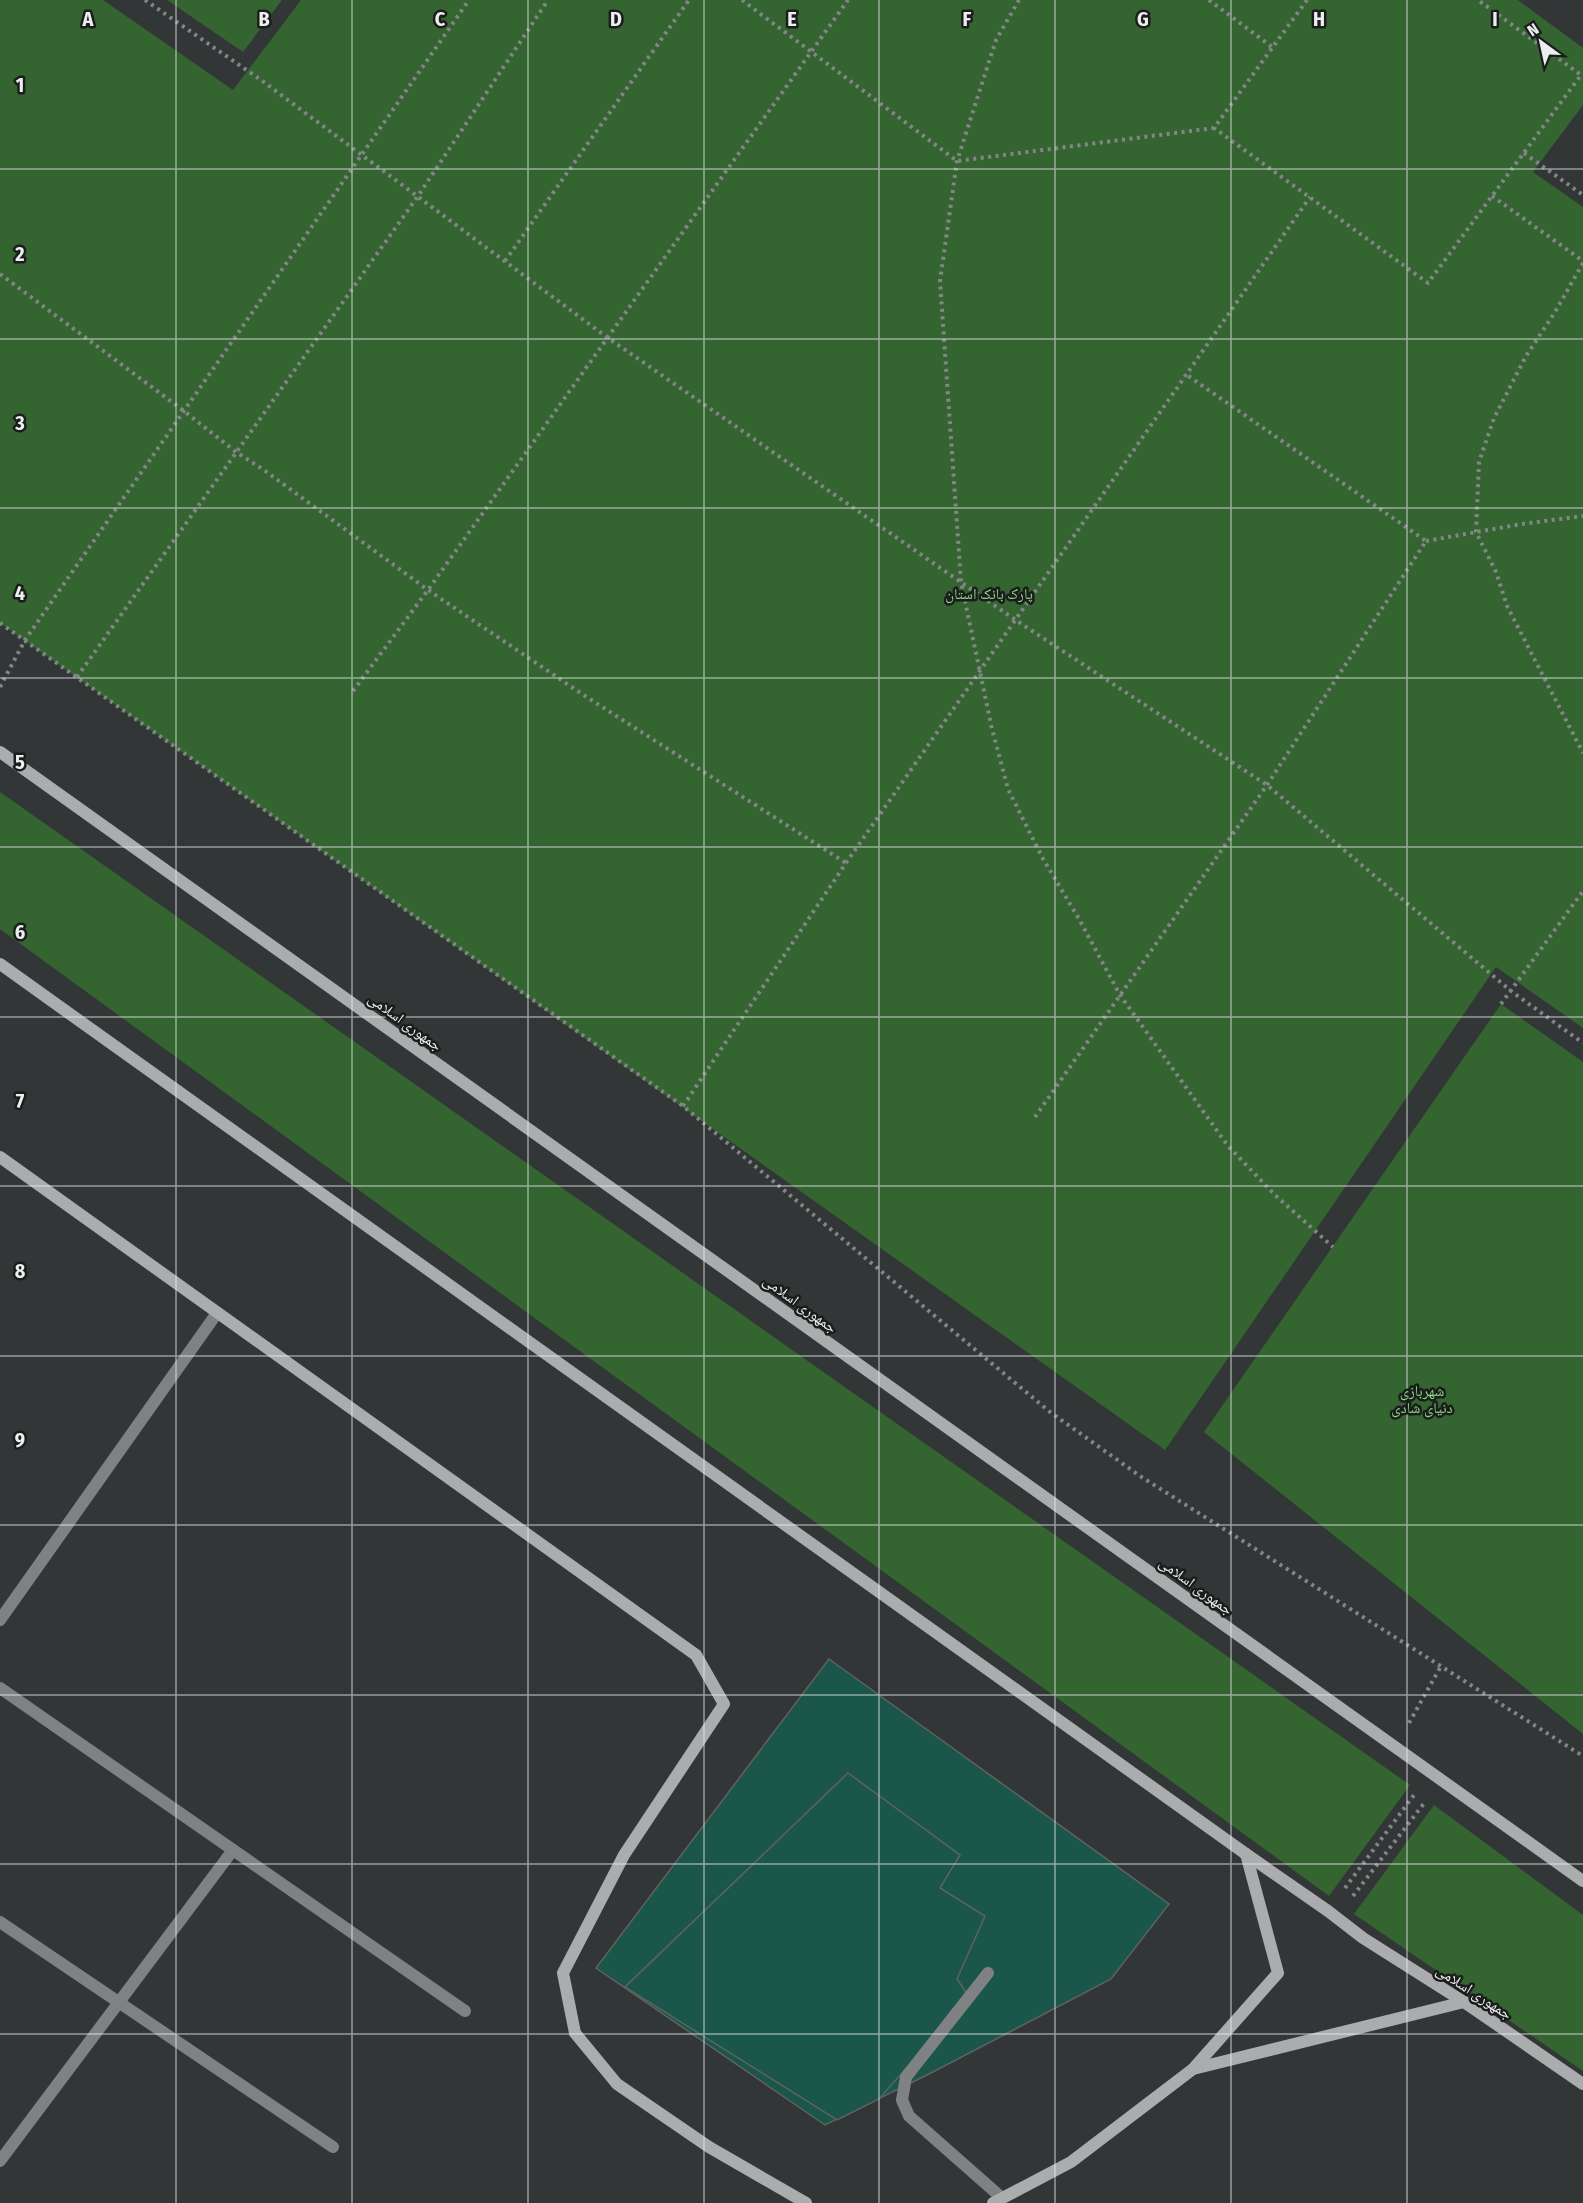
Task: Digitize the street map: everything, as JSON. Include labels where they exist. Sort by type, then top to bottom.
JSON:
[{"type":"main road","name":"جمهوری اسلامی","points":[[0,752],[1583,1881]]},
{"type":"main road","name":"جمهوری اسلامی","points":[[0,964],[1363,1938],[1464,2002],[1583,2084]]},
{"type":"main road","points":[[0,1157],[696,1655],[723,1704],[624,1855],[563,1973],[575,2033],[617,2084],[708,2147],[806,2203]]},
{"type":"main road","points":[[997,2201],[1071,2163],[1193,2069],[1278,1973],[1246,1854]]},
{"type":"main road","points":[[1193,2069],[1464,2002]]},
{"type":"street","points":[[0,1620],[217,1313]]},
{"type":"street","points":[[0,1688],[465,2011]]},
{"type":"street","points":[[0,2161],[233,1850]]},
{"type":"street","points":[[0,1922],[333,2147]]},
{"type":"street","points":[[988,1973],[906,2077],[902,2100],[909,2116],[997,2201]]},
{"type":"path","points":[[145,0],[261,80],[608,338],[1017,621],[1267,785],[1511,991],[1583,1043]]},
{"type":"path","points":[[0,687],[25,639],[469,0]]},
{"type":"path","points":[[78,676],[418,196],[548,0]]},
{"type":"path","points":[[505,261],[689,0]]},
{"type":"path","points":[[742,0],[957,162],[1214,128],[1428,283],[1581,75],[1478,0]]},
{"type":"path","points":[[353,691],[428,590],[848,0]]},
{"type":"path","points":[[1019,0],[996,40],[957,162],[940,280],[961,582],[992,729],[1008,789],[1042,857],[1120,995],[1227,1146],[1275,1195],[1333,1247]]},
{"type":"path","points":[[1209,0],[1272,47]]},
{"type":"path","points":[[1214,128],[1306,0]]},
{"type":"path","points":[[1524,153],[1583,195]]},
{"type":"path","points":[[1492,196],[1583,262],[1555,312],[1526,356],[1494,418],[1479,462],[1476,532],[1496,572],[1507,606],[1583,753]]},
{"type":"path","points":[[683,1106],[846,863],[1017,621],[1310,197]]},
{"type":"path","points":[[0,274],[236,452],[428,590],[582,694],[846,863]]},
{"type":"path","points":[[1187,375],[1426,541],[1583,516]]},
{"type":"path","points":[[1035,1117],[1267,785],[1426,541]]},
{"type":"path","points":[[0,622],[683,1106],[1050,1412],[1140,1476],[1583,1756]]},
{"type":"path","points":[[1501,1004],[1583,891]]},
{"type":"path","points":[[1396,1747],[1441,1666]]},
{"type":"path","points":[[1332,1914],[1430,1773]]},
{"type":"path","points":[[1332,1914],[1442,1780]]},
{"type":"green space","name":"پارک بانک استان","points":[[0,0],[103,0],[233,90],[301,0],[1518,0],[1583,48],[1583,105],[1533,172],[1583,207],[1583,1028],[1496,967],[1165,1450],[0,623]]},
{"type":"green space","points":[[167,0],[282,0],[243,52]]},
{"type":"green space","points":[[0,792],[1410,1785],[1329,1896],[0,929]]},
{"type":"green space","name":"شهربازی دنیای شادی","points":[[1501,1004],[1583,1062],[1583,1734],[1204,1432]]},
{"type":"green space","points":[[1434,1805],[1583,1915],[1583,2071],[1354,1914]]},
{"type":"building","points":[[829,1659],[1169,1904],[1111,1979],[929,2074],[825,2125],[596,1968]]},
{"type":"building","points":[[848,1773],[960,1855],[940,1888],[985,1916],[957,1979],[969,1997],[879,2099],[837,2120],[625,1987]]}]
